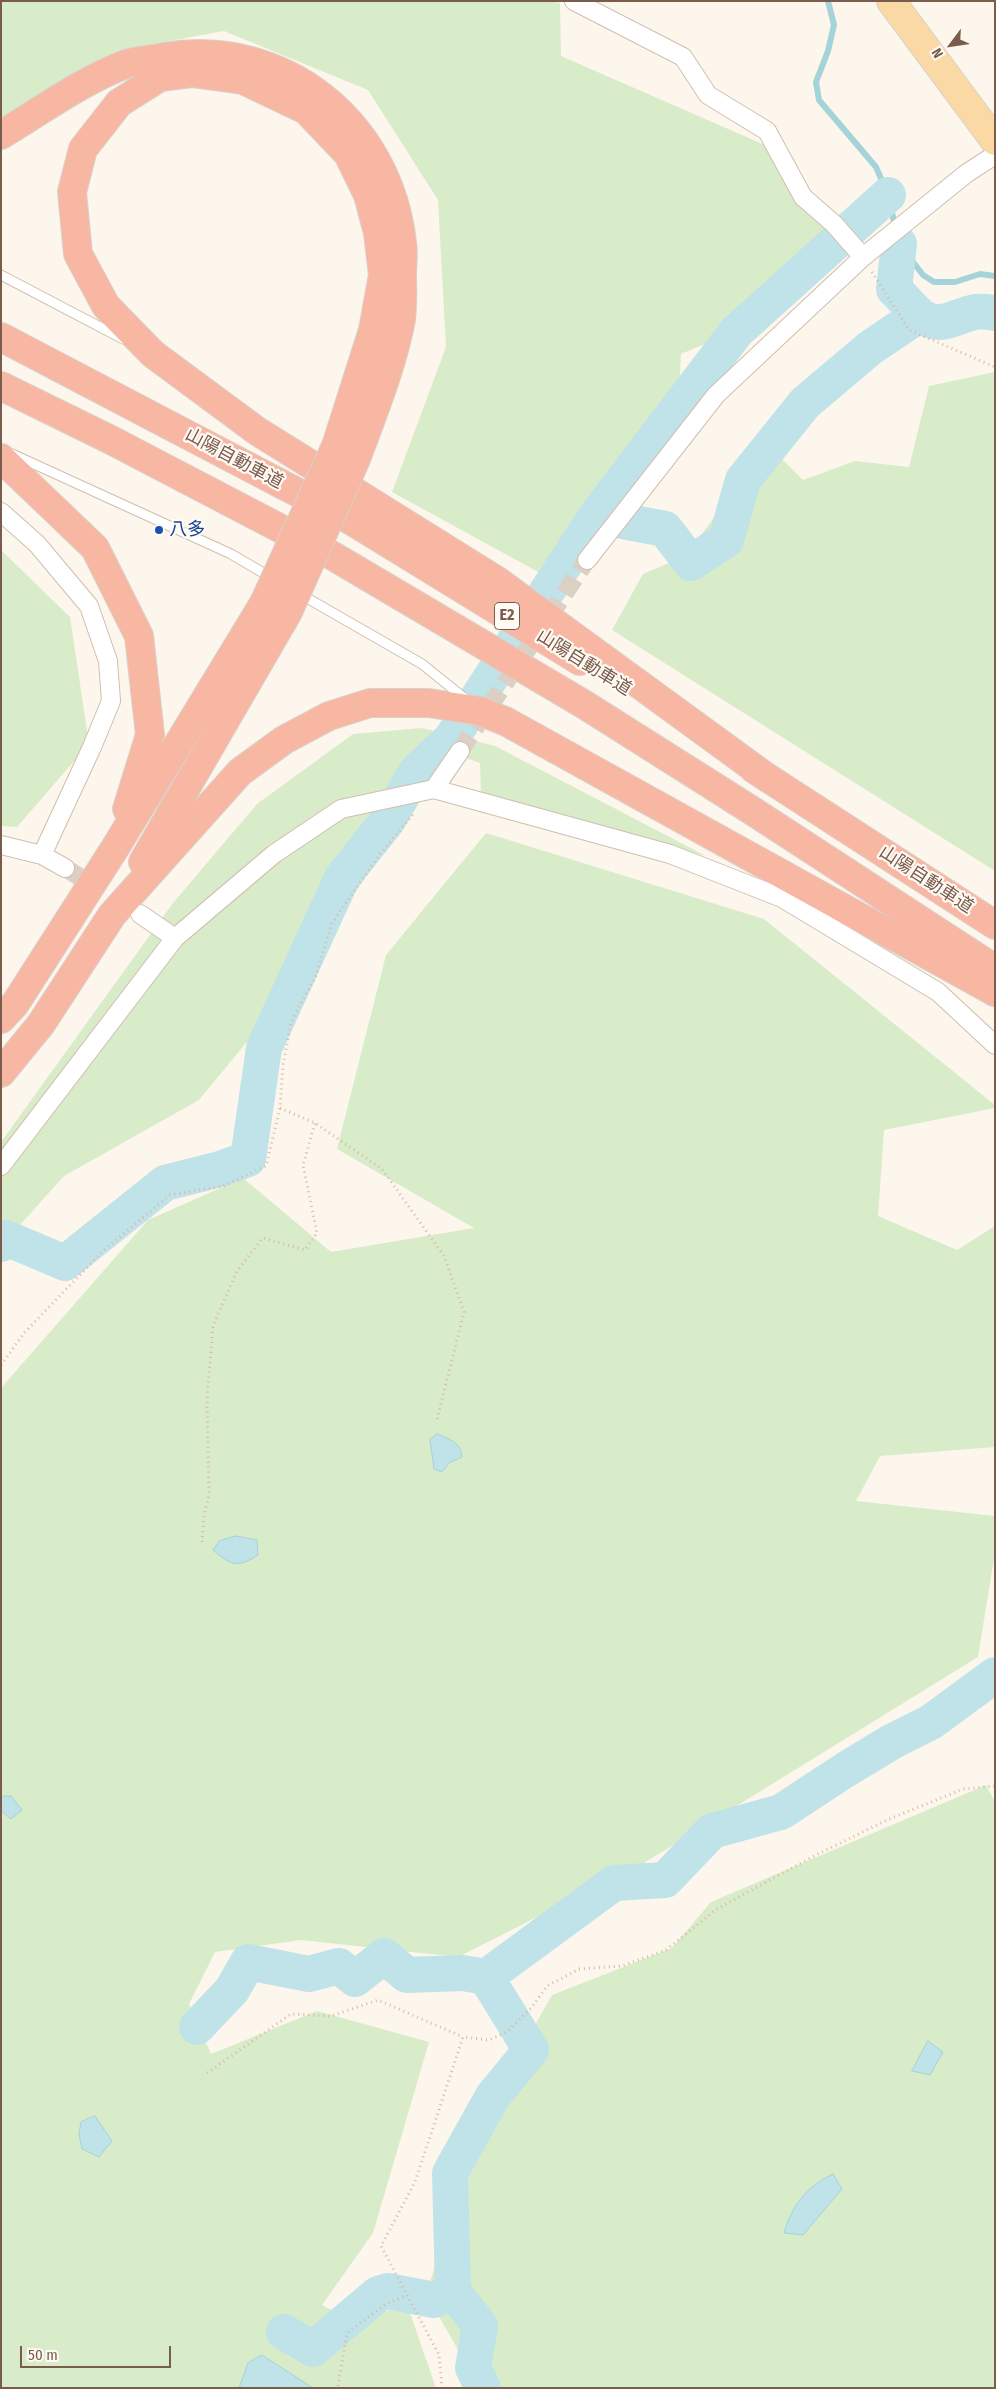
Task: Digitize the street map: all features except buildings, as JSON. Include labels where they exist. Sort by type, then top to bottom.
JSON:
[{"type":"highway","points":[[1,135],[80,86],[128,64],[190,53],[240,57],[276,68],[317,92],[351,122],[370,149],[392,195],[403,244],[401,318],[381,391],[346,452],[280,597],[112,915],[40,1024],[1,1073]]},
{"type":"highway","points":[[346,452],[383,275],[378,233],[368,195],[348,154],[306,110],[243,80],[192,73],[160,77],[119,103],[83,148],[72,192],[78,254],[106,306],[153,354],[257,431],[499,582],[769,779]]},
{"type":"highway","name":"山陽自動車道","points":[[1,337],[352,521],[769,779],[995,925]]},
{"type":"highway","name":"山陽自動車道","points":[[1,386],[111,440],[341,561],[602,716],[751,810],[995,969]]},
{"type":"highway","points":[[1,458],[95,548],[139,636],[150,735],[115,848]]},
{"type":"highway","points":[[1,1019],[15,1004],[280,597]]},
{"type":"highway","points":[[112,915],[240,772],[284,740],[329,716],[370,703],[429,703],[480,711],[507,722],[995,992]]},
{"type":"main road","points":[[891,1],[995,141]]},
{"type":"street","points":[[574,1],[683,57],[708,95],[767,131],[803,198],[834,224],[863,257]]},
{"type":"street","points":[[588,560],[716,394],[863,257],[967,173],[995,154]]},
{"type":"street","points":[[1,512],[37,544],[89,606],[108,661],[111,701],[42,855]]},
{"type":"street","points":[[434,789],[460,751]]},
{"type":"street","points":[[1,1166],[175,938],[274,854],[341,809],[434,789],[670,854],[782,898],[938,992],[995,1045]]},
{"type":"street","points":[[1,845],[42,855],[65,868]]},
{"type":"street","points":[[140,914],[175,938]]},
{"type":"lane","points":[[1,275],[153,354]]},
{"type":"lane","points":[[1,449],[231,554],[280,597],[422,664],[480,711]]},
{"type":"path","points":[[863,257],[909,330],[995,367]]},
{"type":"path","points":[[1,1365],[24,1333],[103,1252],[170,1195],[223,1186],[266,1166],[280,1108],[283,1064],[291,1022],[316,978],[332,924],[380,854],[434,789]]},
{"type":"path","points":[[280,1108],[315,1123],[382,1169],[444,1256],[464,1312],[436,1423]]},
{"type":"path","points":[[202,1542],[204,1516],[209,1494],[207,1398],[213,1326],[237,1272],[263,1238],[305,1250],[317,1233],[303,1166],[315,1123]]},
{"type":"path","points":[[207,2072],[291,2014],[332,2016],[378,2000],[463,2037],[489,2040],[508,2032],[532,2007],[547,1986],[579,1969],[622,1966],[666,1950],[717,1909],[814,1856],[887,1820],[963,1789],[995,1786]]},
{"type":"path","points":[[442,2388],[438,2354],[381,2246],[415,2182],[463,2037]]},
{"type":"path","points":[[338,2386],[347,2333],[386,2304],[407,2295]]},
{"type":"green space","points":[[1,1],[552,1],[560,3],[561,56],[774,149],[832,230],[719,338],[681,354],[679,394],[540,573],[392,492],[446,347],[438,200],[368,90],[224,31],[121,50],[1,124]]},
{"type":"green space","points":[[995,372],[995,871],[612,630],[643,574],[686,556],[767,444],[803,480],[855,461],[909,467],[929,386]]},
{"type":"green space","points":[[1,550],[70,617],[89,744],[17,827],[1,826]]},
{"type":"green space","points":[[422,728],[495,746],[706,856],[481,797],[480,763],[427,744],[371,814],[391,837],[302,975],[199,1100],[64,1176],[1,1246],[1,1142],[173,903],[257,804],[353,734]]},
{"type":"green space","points":[[486,833],[764,919],[995,1105],[995,1108],[884,1130],[878,1216],[957,1250],[995,1226],[995,1447],[880,1456],[856,1501],[995,1516],[995,1552],[978,1657],[644,1863],[458,1957],[301,1940],[215,1952],[189,2004],[211,2054],[317,2011],[429,2042],[373,2233],[322,2305],[346,2318],[408,2307],[436,2388],[1,2388],[1,1388],[148,1220],[243,1178],[331,1252],[474,1228],[337,1149],[386,955]]},
{"type":"green space","points":[[986,1785],[995,1802],[995,2388],[480,2388],[426,2294],[482,2118],[552,1995],[672,1948],[711,1902]]},
{"type":"water","points":[[437,1434],[457,1444],[462,1457],[449,1463],[442,1472],[434,1469],[430,1440]]},
{"type":"water","points":[[236,1536],[257,1540],[258,1555],[245,1562],[235,1563],[230,1562],[213,1550],[219,1541]]},
{"type":"water","points":[[1,1796],[11,1796],[22,1810],[11,1819],[1,1811]]},
{"type":"water","points":[[928,2041],[943,2052],[930,2075],[912,2071]]},
{"type":"water","points":[[95,2116],[112,2141],[99,2157],[82,2149],[79,2134],[81,2122]]},
{"type":"water","points":[[833,2174],[842,2189],[803,2235],[784,2233],[796,2205],[816,2184]]},
{"type":"water","points":[[262,2355],[313,2388],[239,2388],[248,2363]]},
{"type":"waterway","points":[[828,1],[834,25],[828,51],[816,82],[819,100],[876,167],[888,195],[899,244],[923,275],[934,282],[955,282],[980,274],[995,276]]},
{"type":"waterway","points":[[1,1244],[6,1238],[65,1263],[165,1183],[220,1169],[248,1159],[264,1048],[342,878],[388,820],[416,772],[451,739],[596,516],[736,332],[888,195]]},
{"type":"waterway","points":[[596,516],[665,529],[691,563],[726,540],[743,480],[805,403],[870,348],[919,315],[894,289],[899,244]]},
{"type":"waterway","points":[[919,315],[934,322],[940,322],[975,312],[995,313]]},
{"type":"waterway","points":[[483,2388],[473,2368],[480,2326],[453,2291],[450,2173],[493,2096],[531,2050],[486,1977],[614,1883],[665,1880],[712,1831],[781,1812],[893,1741],[931,1722],[995,1675]]},
{"type":"waterway","points":[[197,2027],[232,1990],[248,1962],[309,1974],[339,1966],[355,1979],[384,1956],[407,1975],[463,1973],[486,1977]]},
{"type":"waterway","points":[[284,2332],[313,2349],[378,2294],[388,2291],[434,2300],[453,2291]]},
{"type":"tunnel","points":[[460,751],[587,560]]},
{"type":"tunnel","points":[[65,868],[131,908]]},
{"type":"place","name":"八多","points":[[159,530]]}]
